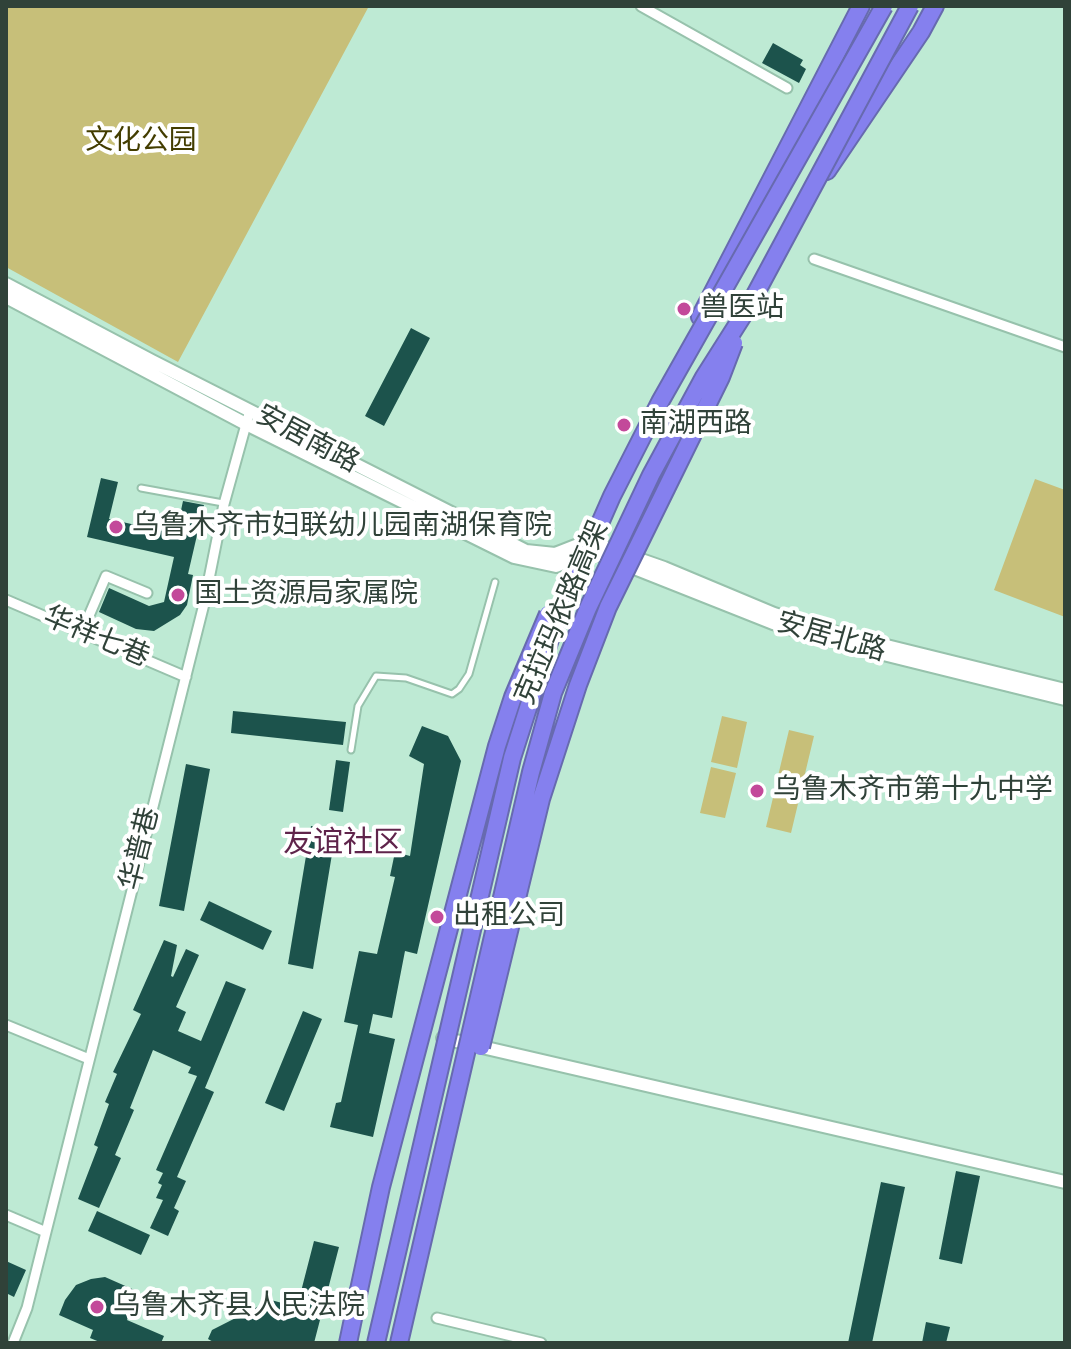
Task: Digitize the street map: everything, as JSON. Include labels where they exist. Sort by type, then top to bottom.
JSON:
[{"type":"highway","points":[[660,402],[724,269],[861,6]]},
{"type":"highway","name":"克拉玛依路高架","points":[[376,1343],[512,758],[553,630],[612,496],[660,402],[884,6]]},
{"type":"highway","name":"克拉玛依路高架","points":[[399,1343],[531,772],[553,693],[588,608],[651,475],[704,377],[749,306],[910,6]]},
{"type":"highway","points":[[803,204],[855,133],[935,6]]},
{"type":"highway","points":[[481,1047],[541,799],[578,685],[608,607],[721,377],[749,306]]},
{"type":"highway","points":[[348,1343],[381,1187],[497,746],[513,697],[552,605],[612,496]]},
{"type":"street","points":[[641,6],[787,88]]},
{"type":"street","points":[[814,259],[1065,347]]},
{"type":"street","name":"安居南路","points":[[6,284],[526,551],[555,554],[578,545],[591,545],[610,554]]},
{"type":"street","name":"安居南路","points":[[6,297],[244,423],[514,557],[556,566],[588,553],[610,554]]},
{"type":"street","name":"华普巷","points":[[13,1343],[27,1308],[204,604],[244,423],[250,410]]},
{"type":"street","name":"安居北路","points":[[610,554],[664,568],[774,614],[846,636],[1065,690]]},
{"type":"street","name":"安居北路","points":[[610,554],[773,623],[847,645],[1065,699]]},
{"type":"street","points":[[82,632],[106,576],[147,593]]},
{"type":"street","name":"华祥七巷","points":[[6,600],[186,677]]},
{"type":"street","points":[[6,1025],[89,1059]]},
{"type":"street","points":[[443,1038],[1065,1182]]},
{"type":"street","points":[[6,1215],[46,1232]]},
{"type":"street","points":[[437,1318],[541,1343]]},
{"type":"lane","points":[[141,488],[224,504]]},
{"type":"lane","points":[[351,750],[358,706],[376,676],[406,678],[452,694],[459,689],[469,674],[495,582]]},
{"type":"green space","name":"文化公园","points":[[6,6],[369,6],[178,362],[6,267]]},
{"type":"green space","points":[[1035,479],[1065,490],[1065,617],[994,590]]},
{"type":"green space","points":[[722,716],[747,722],[737,768],[711,762]]},
{"type":"green space","points":[[789,730],[814,736],[803,782],[778,776]]},
{"type":"green space","points":[[711,767],[736,773],[725,818],[700,813]]},
{"type":"green space","points":[[777,781],[802,787],[791,833],[766,827]]},
{"type":"building","points":[[773,43],[803,60],[800,65],[806,69],[799,83],[762,63]]},
{"type":"building","points":[[411,328],[430,338],[384,426],[365,416]]},
{"type":"building","points":[[101,478],[118,482],[109,519],[176,534],[183,501],[204,505],[188,574],[193,575],[187,605],[180,615],[154,631],[136,629],[99,612],[109,588],[149,606],[164,602],[174,557],[87,537]]},
{"type":"building","points":[[233,711],[346,722],[343,745],[231,733]]},
{"type":"building","points":[[422,726],[448,736],[461,761],[417,954],[405,951],[392,1018],[373,1014],[369,1033],[395,1039],[373,1137],[330,1127],[336,1103],[341,1102],[358,1025],[344,1022],[359,951],[377,954],[395,877],[390,876],[395,852],[410,856],[424,764],[409,756]]},
{"type":"building","points":[[336,760],[350,762],[343,812],[329,810]]},
{"type":"building","points":[[186,764],[210,769],[184,911],[159,906]]},
{"type":"building","points":[[311,826],[336,830],[313,969],[288,964]]},
{"type":"building","points":[[209,901],[272,931],[263,950],[200,920]]},
{"type":"building","points":[[164,940],[177,945],[173,977],[186,949],[199,955],[176,1007],[186,1012],[178,1031],[201,1041],[226,981],[246,989],[205,1088],[214,1092],[177,1177],[186,1181],[174,1208],[179,1211],[168,1236],[150,1228],[163,1200],[156,1198],[163,1173],[156,1170],[197,1076],[188,1073],[191,1067],[153,1050],[130,1108],[134,1110],[115,1155],[121,1158],[99,1208],[78,1199],[98,1147],[94,1145],[109,1104],[105,1102],[117,1074],[113,1072],[141,1014],[133,1010]]},
{"type":"building","points":[[303,1011],[322,1019],[284,1111],[265,1103]]},
{"type":"building","points":[[956,1171],[980,1176],[962,1264],[939,1259]]},
{"type":"building","points":[[881,1182],[905,1187],[872,1343],[848,1343]]},
{"type":"building","points":[[97,1211],[150,1235],[141,1255],[88,1231]]},
{"type":"building","points":[[314,1241],[339,1247],[314,1343],[215,1343],[208,1339],[212,1330],[271,1300],[297,1307]]},
{"type":"building","points":[[6,1261],[26,1270],[14,1297],[6,1293]]},
{"type":"building","name":"乌鲁木齐县人民法院","points":[[105,1277],[139,1292],[127,1320],[164,1336],[161,1343],[102,1343],[90,1338],[93,1330],[59,1315],[76,1285]]},
{"type":"building","points":[[926,1322],[950,1327],[946,1343],[922,1343]]},
{"type":"place","name":"兽医站","points":[[684,309]]},
{"type":"place","name":"南湖西路","points":[[624,425]]},
{"type":"place","name":"乌鲁木齐市妇联幼儿园南湖保育院","points":[[116,527]]},
{"type":"place","name":"国土资源局家属院","points":[[178,595]]},
{"type":"place","name":"乌鲁木齐市第十九中学","points":[[757,791]]},
{"type":"place","name":"出租公司","points":[[437,917]]},
{"type":"place","name":"乌鲁木齐县人民法院","points":[[97,1307]]},
{"type":"district","name":"友谊社区","points":[[343,844]]}]
